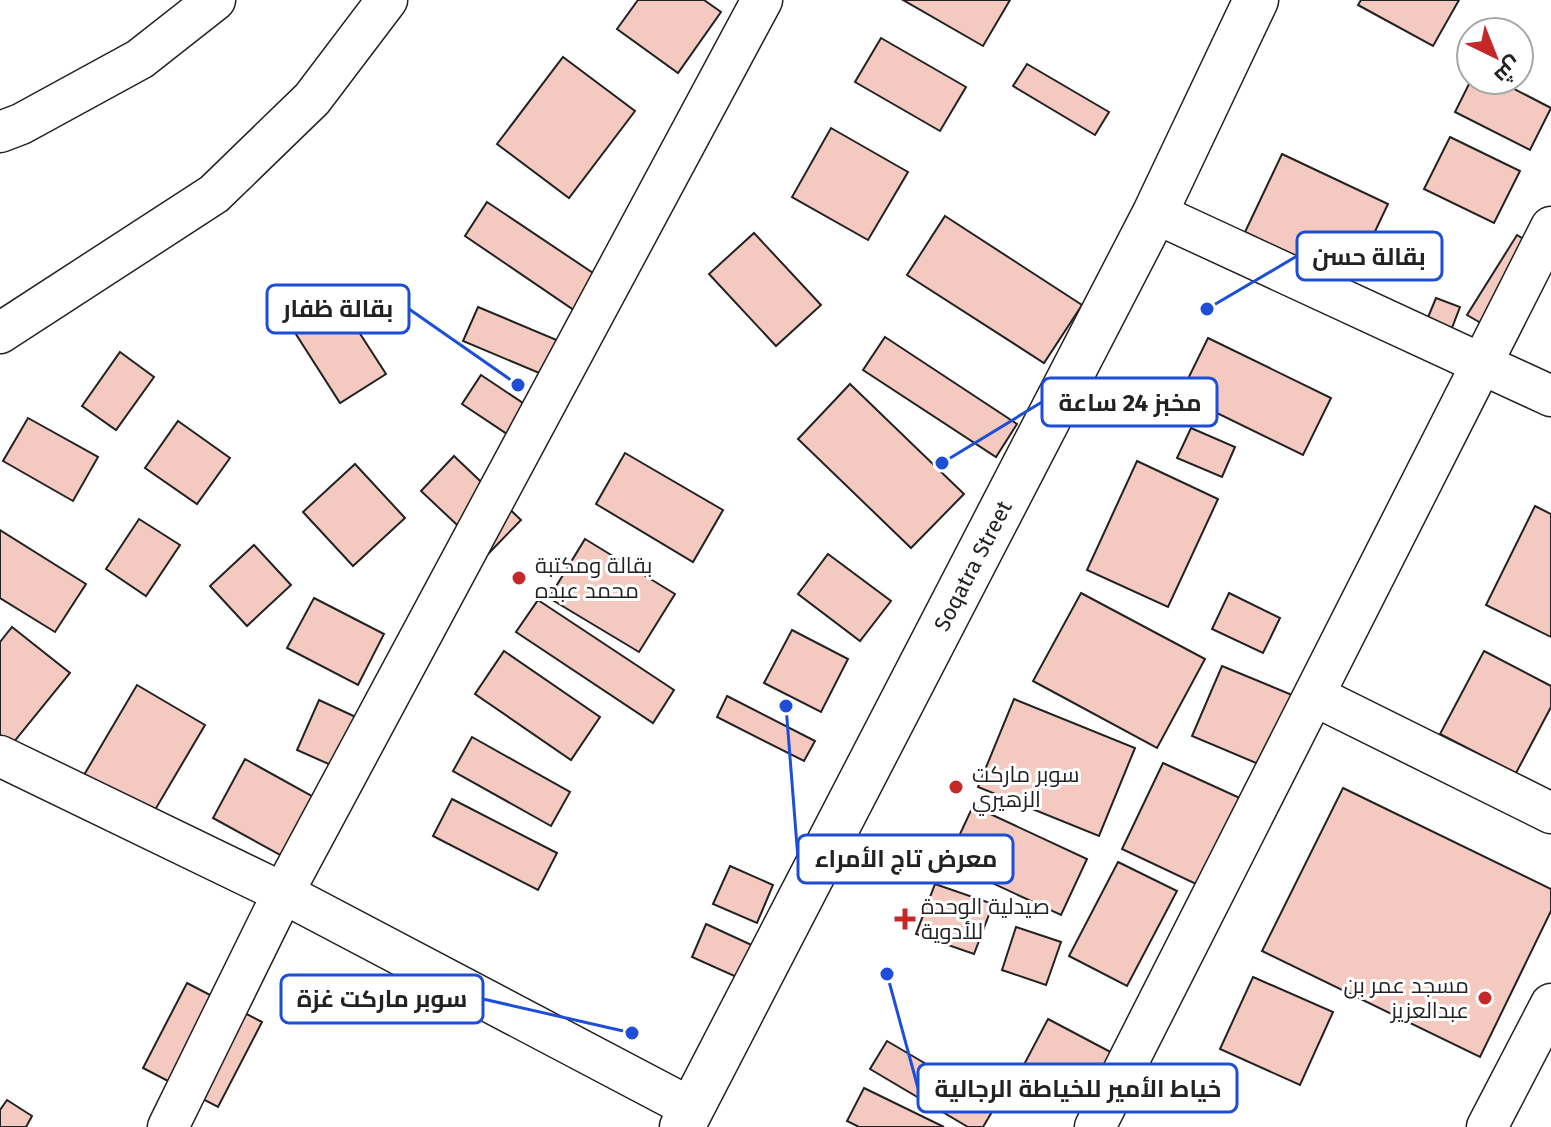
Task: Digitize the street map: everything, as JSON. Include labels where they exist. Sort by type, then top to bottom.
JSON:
[{"type":"street","points":[[0,132],[21,124],[140,59],[215,0]]},
{"type":"street","points":[[0,333],[214,194],[312,99],[387,0]]},
{"type":"street","points":[[168,1127],[283,893],[762,0]]},
{"type":"street","name":"Soqatra Street","points":[[687,1117],[1155,213],[1256,0]]},
{"type":"street","points":[[1155,213],[1551,396]]},
{"type":"street","points":[[1095,1127],[1551,227]]},
{"type":"street","points":[[1315,696],[1551,813]]},
{"type":"street","points":[[0,756],[283,893],[687,1117]]},
{"type":"street","points":[[1487,1127],[1551,1004]]},
{"type":"building","points":[[638,0],[704,0],[721,12],[678,73],[617,29]]},
{"type":"building","points":[[903,0],[1010,0],[983,46]]},
{"type":"building","points":[[1361,0],[1459,0],[1433,46],[1358,5]]},
{"type":"building","points":[[881,38],[966,87],[940,131],[855,82]]},
{"type":"building","points":[[563,57],[635,111],[569,198],[497,144]]},
{"type":"building","points":[[1027,64],[1109,112],[1095,135],[1013,86]]},
{"type":"building","points":[[1463,96],[1528,96],[1551,108],[1530,150],[1455,112]]},
{"type":"building","points":[[831,128],[908,172],[868,240],[792,197]]},
{"type":"building","points":[[1450,137],[1520,171],[1494,223],[1424,189]]},
{"type":"building","points":[[1282,154],[1388,204],[1351,282],[1245,232]]},
{"type":"building","points":[[487,202],[614,287],[590,321],[465,236]]},
{"type":"building","points":[[945,216],[1082,305],[1044,363],[907,275]]},
{"type":"building","points":[[754,233],[821,305],[776,346],[709,274]]},
{"type":"building","points":[[1517,235],[1535,246],[1486,326],[1467,315]]},
{"type":"building","points":[[337,298],[386,374],[340,403],[292,328]]},
{"type":"building","points":[[1436,298],[1460,307],[1450,333],[1426,322]]},
{"type":"building","points":[[478,307],[578,349],[563,383],[463,341]]},
{"type":"building","points":[[885,337],[1017,424],[996,457],[863,370]]},
{"type":"building","points":[[1208,338],[1331,398],[1303,455],[1180,395]]},
{"type":"building","points":[[120,352],[154,377],[116,430],[82,406]]},
{"type":"building","points":[[481,375],[553,423],[534,452],[462,404]]},
{"type":"building","points":[[850,384],[964,494],[911,548],[798,439]]},
{"type":"building","points":[[28,418],[98,457],[73,501],[3,461]]},
{"type":"building","points":[[178,421],[230,458],[197,504],[145,468]]},
{"type":"building","points":[[1191,428],[1235,447],[1222,477],[1177,458]]},
{"type":"building","points":[[625,453],[723,510],[693,562],[596,504]]},
{"type":"building","points":[[454,456],[521,520],[488,554],[421,491]]},
{"type":"building","points":[[1137,461],[1218,499],[1168,607],[1087,570]]},
{"type":"building","points":[[355,464],[405,518],[353,566],[303,512]]},
{"type":"building","points":[[1535,506],[1551,514],[1551,637],[1486,605]]},
{"type":"building","points":[[139,519],[180,545],[146,596],[106,569]]},
{"type":"building","points":[[0,530],[86,584],[55,632],[0,598]]},
{"type":"building","points":[[585,539],[675,594],[639,652],[549,598]]},
{"type":"building","points":[[254,545],[291,585],[247,626],[210,586]]},
{"type":"building","points":[[828,554],[891,601],[860,641],[798,594]]},
{"type":"building","points":[[1081,593],[1205,659],[1157,748],[1033,681]]},
{"type":"building","points":[[1229,593],[1280,618],[1263,653],[1212,629]]},
{"type":"building","points":[[314,598],[384,634],[358,685],[287,648]]},
{"type":"building","points":[[538,600],[674,690],[653,723],[516,632]]},
{"type":"building","points":[[12,627],[70,673],[0,759],[0,642]]},
{"type":"building","points":[[792,630],[848,659],[821,712],[764,683]]},
{"type":"building","points":[[504,651],[600,717],[571,760],[475,694]]},
{"type":"building","points":[[1484,651],[1551,686],[1551,707],[1516,773],[1440,734]]},
{"type":"building","points":[[1222,666],[1297,697],[1268,768],[1192,736]]},
{"type":"building","points":[[137,685],[205,725],[152,815],[84,775]]},
{"type":"building","points":[[727,696],[815,741],[804,761],[717,717]]},
{"type":"building","points":[[1014,699],[1135,748],[1099,836],[978,787]]},
{"type":"building","points":[[319,700],[371,724],[349,773],[297,750]]},
{"type":"building","points":[[472,737],[570,792],[551,826],[453,771]]},
{"type":"building","points":[[245,759],[335,809],[302,867],[213,818]]},
{"type":"building","points":[[1163,763],[1253,804],[1213,892],[1122,849]]},
{"type":"building","points":[[1343,788],[1551,889],[1551,911],[1480,1057],[1262,951]]},
{"type":"building","points":[[452,799],[557,853],[538,890],[433,836]]},
{"type":"building","points":[[973,806],[1087,859],[1061,915],[947,862]]},
{"type":"building","points":[[1118,862],[1177,891],[1127,986],[1069,956]]},
{"type":"building","points":[[730,866],[773,885],[757,923],[713,904]]},
{"type":"building","points":[[935,884],[993,904],[974,954],[916,934]]},
{"type":"building","points":[[706,924],[756,947],[741,979],[692,957]]},
{"type":"building","points":[[1016,927],[1061,942],[1046,985],[1002,970]]},
{"type":"building","points":[[1253,977],[1333,1012],[1300,1085],[1220,1049]]},
{"type":"building","points":[[187,983],[262,1022],[218,1107],[143,1068]]},
{"type":"building","points":[[1048,1019],[1120,1057],[1092,1112],[1019,1074]]},
{"type":"building","points":[[887,1041],[996,1105],[983,1127],[968,1127],[870,1069]]},
{"type":"building","points":[[864,1088],[944,1127],[859,1127],[847,1121]]},
{"type":"building","points":[[7,1100],[32,1116],[26,1127],[0,1127],[0,1110]]},
{"type":"place","name":"بقالة حسن","points":[[1207,309]]},
{"type":"place","name":"بقالة ظفار","points":[[518,385]]},
{"type":"place","name":"مخبز 24 ساعة","points":[[942,463]]},
{"type":"place","name":"بقالة ومكتبة محمد عبده","points":[[519,578]]},
{"type":"place","name":"معرض تاج الأمراء","points":[[786,706]]},
{"type":"place","name":"سوبر ماركت الزهيري","points":[[956,787]]},
{"type":"place","name":"صيدلية الوحدة للأدوية","points":[[905,919]]},
{"type":"place","name":"خياط الأمير للخياطة الرجالية","points":[[887,974]]},
{"type":"place","name":"مسجد عمر بن عبدالعزيز","points":[[1485,998]]},
{"type":"place","name":"سوبر ماركت غزة","points":[[632,1033]]}]
